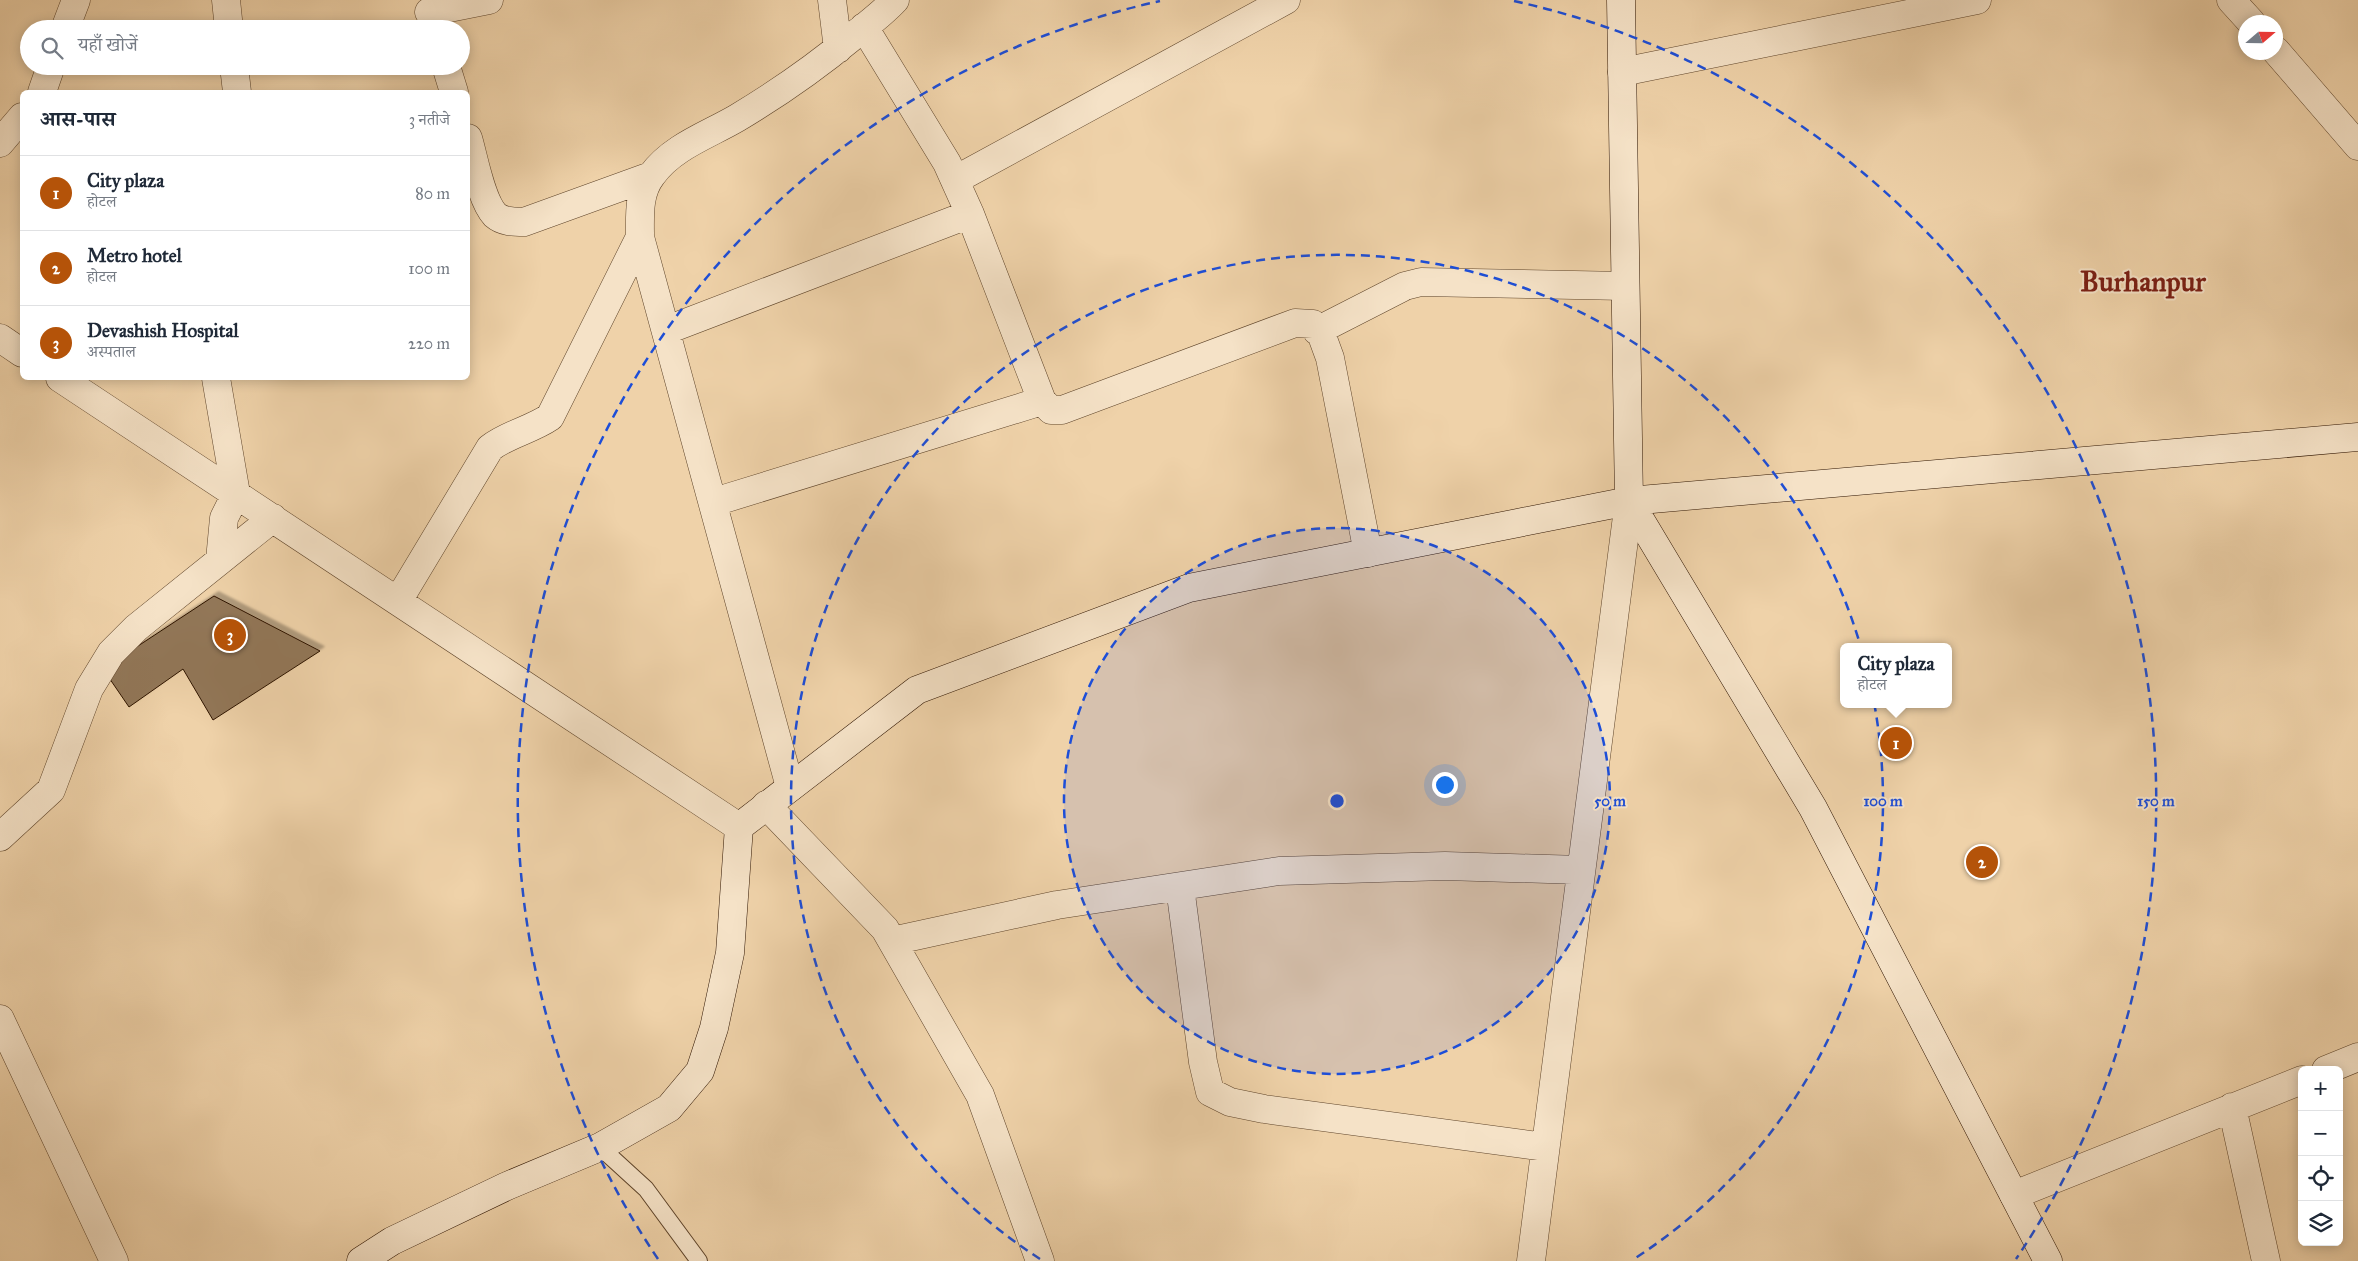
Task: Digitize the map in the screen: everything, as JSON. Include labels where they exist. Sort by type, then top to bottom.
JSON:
[{"type":"street","points":[[68,20],[76,0]]},
{"type":"street","points":[[226,0],[228,20]]},
{"type":"street","points":[[430,14],[489,0]]},
{"type":"street","points":[[832,0],[838,49]]},
{"type":"street","points":[[790,787],[714,502],[640,237],[640,198],[651,176],[664,160],[681,148],[737,118],[819,64],[895,0]]},
{"type":"street","points":[[956,180],[1286,0]]},
{"type":"street","points":[[1530,1261],[1629,501],[1621,0]]},
{"type":"street","points":[[1622,72],[1977,0]]},
{"type":"street","points":[[2231,0],[2245,15]]},
{"type":"street","points":[[864,27],[956,180],[1042,401],[1050,410],[1062,410],[1295,323],[1312,324],[1322,336],[1330,358],[1368,553]]},
{"type":"street","points":[[2283,59],[2358,146]]},
{"type":"street","points":[[43,90],[48,75]]},
{"type":"street","points":[[235,75],[237,90]]},
{"type":"street","points":[[449,75],[453,90]]},
{"type":"street","points":[[0,143],[20,119]]},
{"type":"street","points":[[470,145],[486,201],[495,215],[508,222],[524,222],[651,176]]},
{"type":"street","points":[[667,330],[970,214]]},
{"type":"street","points":[[398,601],[490,448],[501,440],[535,428],[550,417],[640,237]]},
{"type":"street","points":[[1318,331],[1405,286],[1421,282],[1625,286]]},
{"type":"street","points":[[0,338],[20,352]]},
{"type":"street","points":[[63,380],[739,827]]},
{"type":"street","points":[[216,380],[236,494],[224,518],[220,560]]},
{"type":"street","points":[[714,502],[1042,401]]},
{"type":"street","points":[[361,1261],[392,1241],[507,1186],[600,1147],[669,1108],[700,1071],[714,1028],[730,953],[739,827],[917,690],[1189,588],[1629,501],[2358,437]]},
{"type":"street","points":[[1629,501],[1813,808],[2048,1261]]},
{"type":"street","points":[[0,837],[51,790],[89,688],[111,653],[136,628],[273,518]]},
{"type":"street","points":[[766,805],[885,929],[980,1095],[1040,1261]]},
{"type":"street","points":[[892,942],[1057,905],[1279,871],[1445,866],[1581,870]]},
{"type":"street","points":[[1180,887],[1202,1062],[1210,1092],[1230,1102],[1264,1109],[1545,1147]]},
{"type":"street","points":[[0,1019],[114,1261]]},
{"type":"street","points":[[2336,1066],[2358,1057]]},
{"type":"street","points":[[2014,1195],[2298,1082]]},
{"type":"street","points":[[2232,1108],[2266,1261]]},
{"type":"lane","points":[[600,1147],[646,1189],[698,1261]]},
{"type":"building","points":[[214,596],[320,651],[213,720],[183,669],[129,707],[103,669]]},
{"type":"place","name":"Devashish Hospital","points":[[230,635]]},
{"type":"place","name":"City plaza","points":[[1896,743]]},
{"type":"place","name":"Metro hotel","points":[[1982,862]]},
{"type":"district","name":"Burhanpur","points":[[2143,281]]}]
